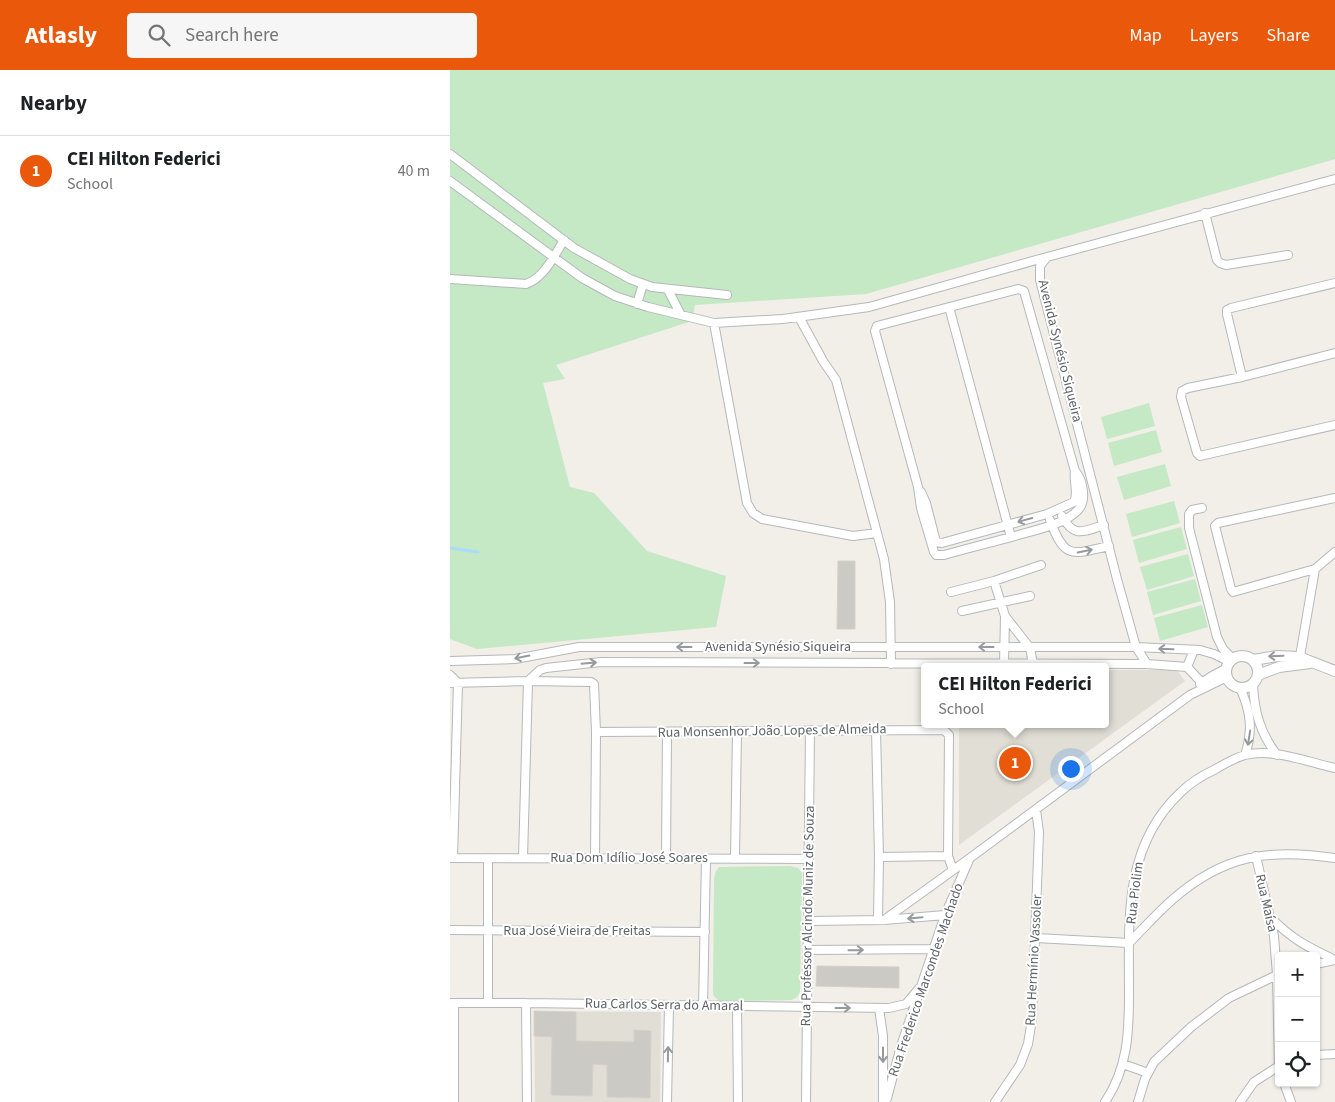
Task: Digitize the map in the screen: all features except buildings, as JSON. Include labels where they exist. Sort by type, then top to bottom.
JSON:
[{"type":"street","points":[[450,154],[564,240],[602,265],[630,280],[652,288],[727,295]]},
{"type":"street","points":[[450,181],[582,278],[615,296],[637,304],[714,324],[799,317],[869,307],[1205,213],[1335,179]]},
{"type":"street","points":[[1205,213],[1217,260],[1220,263],[1226,265],[1288,255]]},
{"type":"street","points":[[450,280],[526,284],[534,281],[542,274],[564,240]]},
{"type":"street","name":"Avenida Synésio Siqueira","points":[[1047,257],[1040,266],[1040,280],[1136,648],[1147,664]]},
{"type":"street","points":[[1242,377],[1227,314],[1228,310],[1335,283]]},
{"type":"street","points":[[637,304],[643,284]]},
{"type":"street","points":[[918,487],[926,503],[936,542],[938,543],[1047,514],[1059,510],[1076,499],[1075,472],[1024,291],[1018,289],[877,326],[875,331],[934,552],[936,555],[944,555],[1051,525],[1064,519],[1078,511],[1082,504],[1083,494],[1079,478],[1075,472]]},
{"type":"street","points":[[668,290],[681,315]]},
{"type":"street","points":[[949,307],[1011,537]]},
{"type":"street","points":[[799,317],[836,380],[877,532],[884,559],[890,602],[891,664]]},
{"type":"street","points":[[714,324],[747,503],[753,513],[762,519],[853,536],[877,532]]},
{"type":"street","points":[[1335,353],[1242,377],[1188,388],[1182,392],[1181,397],[1197,453],[1200,456],[1335,425]]},
{"type":"street","points":[[1335,498],[1218,523],[1215,526],[1224,566],[1233,592],[1315,569],[1335,552]]},
{"type":"street","points":[[1202,508],[1192,510],[1189,514],[1189,528],[1218,637],[1229,666],[1232,684],[1240,688],[1246,700],[1251,722],[1249,744],[1245,755]]},
{"type":"street","points":[[1059,510],[1068,528],[1077,532],[1104,525]]},
{"type":"street","points":[[1047,514],[1051,525],[1065,548],[1070,552],[1076,553],[1110,546]]},
{"type":"street","points":[[950,592],[994,581],[1041,565]]},
{"type":"street","points":[[1299,661],[1315,569]]},
{"type":"street","points":[[994,581],[1005,616],[1030,648],[1033,663]]},
{"type":"street","points":[[962,611],[1030,596]]},
{"type":"street","points":[[1004,663],[1005,616]]},
{"type":"street","name":"Avenida Synésio Siqueira","points":[[450,661],[514,659],[579,647],[1004,647],[1194,650],[1214,654],[1229,666]]},
{"type":"street","points":[[1194,650],[1186,667],[1204,684]]},
{"type":"street","points":[[1229,666],[1245,656],[1256,664],[1258,720],[1262,732],[1277,755]]},
{"type":"street","points":[[1253,660],[1277,656],[1312,663],[1335,671]]},
{"type":"street","points":[[1240,688],[1250,686],[1256,679],[1279,667],[1299,661]]},
{"type":"street","name":"Avenida Synésio Siqueira","points":[[528,681],[540,670],[546,668],[602,662],[921,664]]},
{"type":"street","name":"Avenida Synésio Siqueira","points":[[1109,664],[1186,667]]},
{"type":"street","name":"Rua Frederico Marcondes Machado","points":[[881,920],[1036,810],[1229,666]]},
{"type":"street","points":[[450,675],[454,683],[452,858]]},
{"type":"street","points":[[454,683],[528,681],[590,682],[594,684],[596,858]]},
{"type":"street","points":[[523,858],[528,681]]},
{"type":"street","name":"Rua Professor Alcindo Muniz de Souza","points":[[806,1102],[810,730]]},
{"type":"street","points":[[876,730],[881,920]]},
{"type":"street","name":"Rua Monsenhor João Lopes de Almeida","points":[[596,732],[944,730],[949,735],[948,856]]},
{"type":"street","points":[[735,859],[737,731]]},
{"type":"street","points":[[666,859],[667,732]]},
{"type":"street","name":"Rua Piolim","points":[[1105,1102],[1123,1064],[1129,1031],[1129,943],[1137,862],[1146,839],[1170,802],[1190,783],[1231,760],[1245,755],[1277,755],[1335,768]]},
{"type":"street","name":"Rua Hermínio Vassoler","points":[[995,1102],[1020,1065],[1028,1044],[1032,1019],[1039,832],[1036,810]]},
{"type":"street","points":[[1036,938],[1129,943],[1171,900],[1194,882],[1218,867],[1256,856],[1276,854],[1303,854],[1335,858]]},
{"type":"street","points":[[879,858],[948,856],[953,870]]},
{"type":"street","name":"Rua Maísa","points":[[1256,856],[1274,936],[1276,952]]},
{"type":"street","name":"Rua Dom Idílio José Soares","points":[[452,858],[808,859]]},
{"type":"street","points":[[488,858],[488,1003]]},
{"type":"street","name":"Rua Frederico Marcondes Machado","points":[[885,1102],[901,1046],[934,949],[970,858]]},
{"type":"street","points":[[703,1006],[706,859]]},
{"type":"street","points":[[808,921],[881,920],[946,915]]},
{"type":"street","points":[[1270,917],[1299,943],[1335,960]]},
{"type":"street","name":"Rua José Vieira de Freitas","points":[[450,930],[704,932]]},
{"type":"street","points":[[808,950],[934,949]]},
{"type":"street","points":[[1320,963],[1335,960]]},
{"type":"street","points":[[1138,1102],[1154,1062],[1190,1027],[1229,998],[1275,975]]},
{"type":"street","name":"Rua Carlos Serra do Amaral","points":[[452,1003],[879,1008],[897,1007],[906,1004],[922,985]]},
{"type":"street","name":"Rua Maísa","points":[[1278,997],[1279,1042]]},
{"type":"street","points":[[452,1003],[454,1102]]},
{"type":"street","points":[[526,1003],[527,1102]]},
{"type":"street","points":[[668,1102],[669,1005]]},
{"type":"street","points":[[737,1007],[738,1102]]},
{"type":"street","points":[[879,1008],[883,1036],[885,1102]]},
{"type":"street","points":[[1320,1055],[1335,1054]]},
{"type":"street","points":[[1123,1064],[1148,1074]]},
{"type":"street","points":[[1240,1102],[1254,1082],[1275,1069]]},
{"type":"street","points":[[1286,1087],[1292,1102]]},
{"type":"shaded area","points":[[1109,670],[1177,670],[1185,681],[959,845],[959,728],[1109,728]]},
{"type":"shaded area","points":[[534,1011],[661,1012],[660,1102],[535,1102]]},
{"type":"green space","points":[[450,70],[1335,70],[1335,159],[866,294],[695,305],[692,321],[556,365],[565,379],[543,383],[570,487],[594,493],[647,551],[726,576],[716,627],[477,649],[450,639]]},
{"type":"green space","points":[[1149,403],[1155,426],[1107,439],[1101,417]]},
{"type":"green space","points":[[1156,430],[1162,452],[1114,466],[1108,443]]},
{"type":"green space","points":[[1165,464],[1171,486],[1124,500],[1117,477]]},
{"type":"green space","points":[[1174,501],[1180,523],[1132,537],[1126,514]]},
{"type":"green space","points":[[1181,527],[1187,549],[1139,563],[1133,540]]},
{"type":"green space","points":[[1188,554],[1194,576],[1147,590],[1140,567]]},
{"type":"green space","points":[[1195,579],[1201,601],[1153,615],[1147,592]]},
{"type":"green space","points":[[1202,605],[1208,627],[1160,641],[1154,618]]},
{"type":"green space","points":[[790,866],[798,868],[802,873],[800,992],[796,998],[791,1000],[719,1001],[713,995],[714,879],[716,871],[719,867]]},
{"type":"waterway","points":[[450,548],[478,552]]},
{"type":"place","name":"CEI Hilton Federici","points":[[1015,763]]}]
